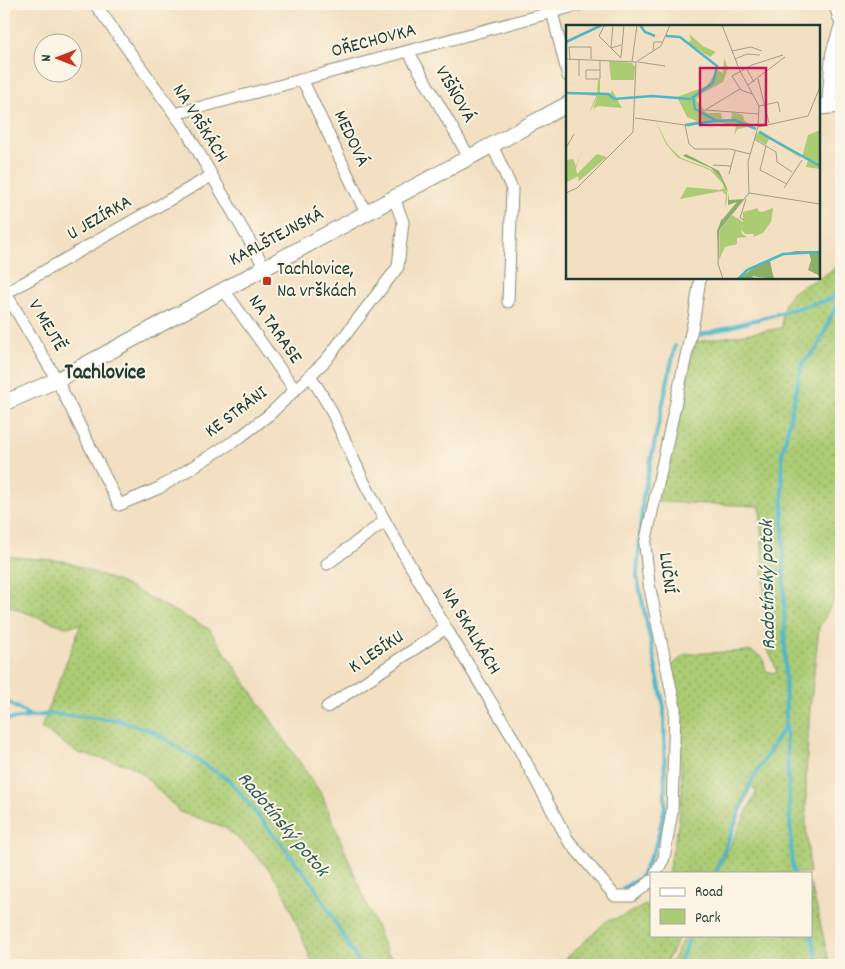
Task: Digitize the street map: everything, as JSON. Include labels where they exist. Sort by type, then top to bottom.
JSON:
[{"type":"main road","name":"KARLŠTEJNSKÁ","points":[[4,403],[57,380],[566,105]]},
{"type":"street","name":"NA VRŠKÁCH","points":[[95,4],[184,127],[265,268]]},
{"type":"street","name":"OŘECHOVKA","points":[[175,114],[408,51],[551,8],[582,4]]},
{"type":"street","points":[[836,4],[841,20]]},
{"type":"street","points":[[551,8],[566,68]]},
{"type":"street","points":[[830,106],[833,54],[841,28]]},
{"type":"street","name":"VIŠŇOVÁ","points":[[408,51],[469,157]]},
{"type":"street","name":"MEDOVÁ","points":[[302,79],[366,213]]},
{"type":"street","points":[[492,145],[512,189],[508,302]]},
{"type":"street","name":"U JEZÍRKA","points":[[5,292],[212,176]]},
{"type":"street","name":"KE STRÁNI","points":[[57,380],[118,505],[158,488],[239,438],[270,414],[326,360],[398,267],[403,222],[394,198]]},
{"type":"street","name":"LUČNÍ","points":[[657,872],[664,858],[672,811],[674,708],[649,584],[645,544],[694,319],[700,279]]},
{"type":"street","name":"NA TARASE","points":[[224,290],[295,390]]},
{"type":"street","name":"V MEJTĚ","points":[[5,292],[57,380]]},
{"type":"street","name":"NA SKALKÁCH","points":[[310,375],[330,408],[364,482],[385,521],[446,628],[513,738],[568,840],[615,896],[632,896],[650,882]]},
{"type":"street","points":[[327,564],[385,521]]},
{"type":"street","name":"K LESÍKU","points":[[327,707],[446,628]]},
{"type":"green space","points":[[841,257],[841,587],[819,628],[810,709],[806,773],[806,827],[810,872],[717,872],[757,791],[747,783],[746,796],[713,872],[668,872],[678,826],[682,792],[679,712],[671,666],[686,654],[751,651],[763,658],[766,671],[777,672],[767,650],[760,506],[657,502],[695,342],[782,328],[782,314],[785,303],[790,296],[796,290],[820,279],[836,266]]},
{"type":"green space","points":[[4,556],[64,561],[119,582],[209,629],[322,795],[387,953],[403,965],[313,965],[284,892],[272,873],[248,847],[224,827],[180,812],[141,773],[129,765],[78,753],[41,728],[81,624],[66,627],[4,605]]},
{"type":"green space","points":[[812,888],[830,965],[670,965],[684,936],[812,936]]},
{"type":"green space","points":[[650,900],[650,936],[680,936],[665,965],[559,965],[608,920],[618,918],[648,904]]},
{"type":"waterway","points":[[701,335],[831,299],[841,290]]},
{"type":"waterway","name":"Radotínský potok","points":[[716,872],[752,780],[786,724],[782,455],[802,363],[817,349],[841,295]]},
{"type":"waterway","points":[[623,888],[640,878],[657,843],[665,806],[664,707],[637,576],[643,497],[675,346]]},
{"type":"waterway","points":[[4,702],[11,704],[30,716]]},
{"type":"waterway","name":"Radotínský potok","points":[[4,720],[52,714],[118,720],[154,732],[230,781],[312,882],[360,965]]},
{"type":"waterway","points":[[786,725],[794,872]]},
{"type":"waterway","name":"Radotínský potok","points":[[679,965],[691,936]]},
{"type":"waterway","points":[[811,936],[819,965]]},
{"type":"place","name":"Tachlovice, Na vrškách","points":[[267,281]]},
{"type":"district","name":"Tachlovice","points":[[105,374]]}]
